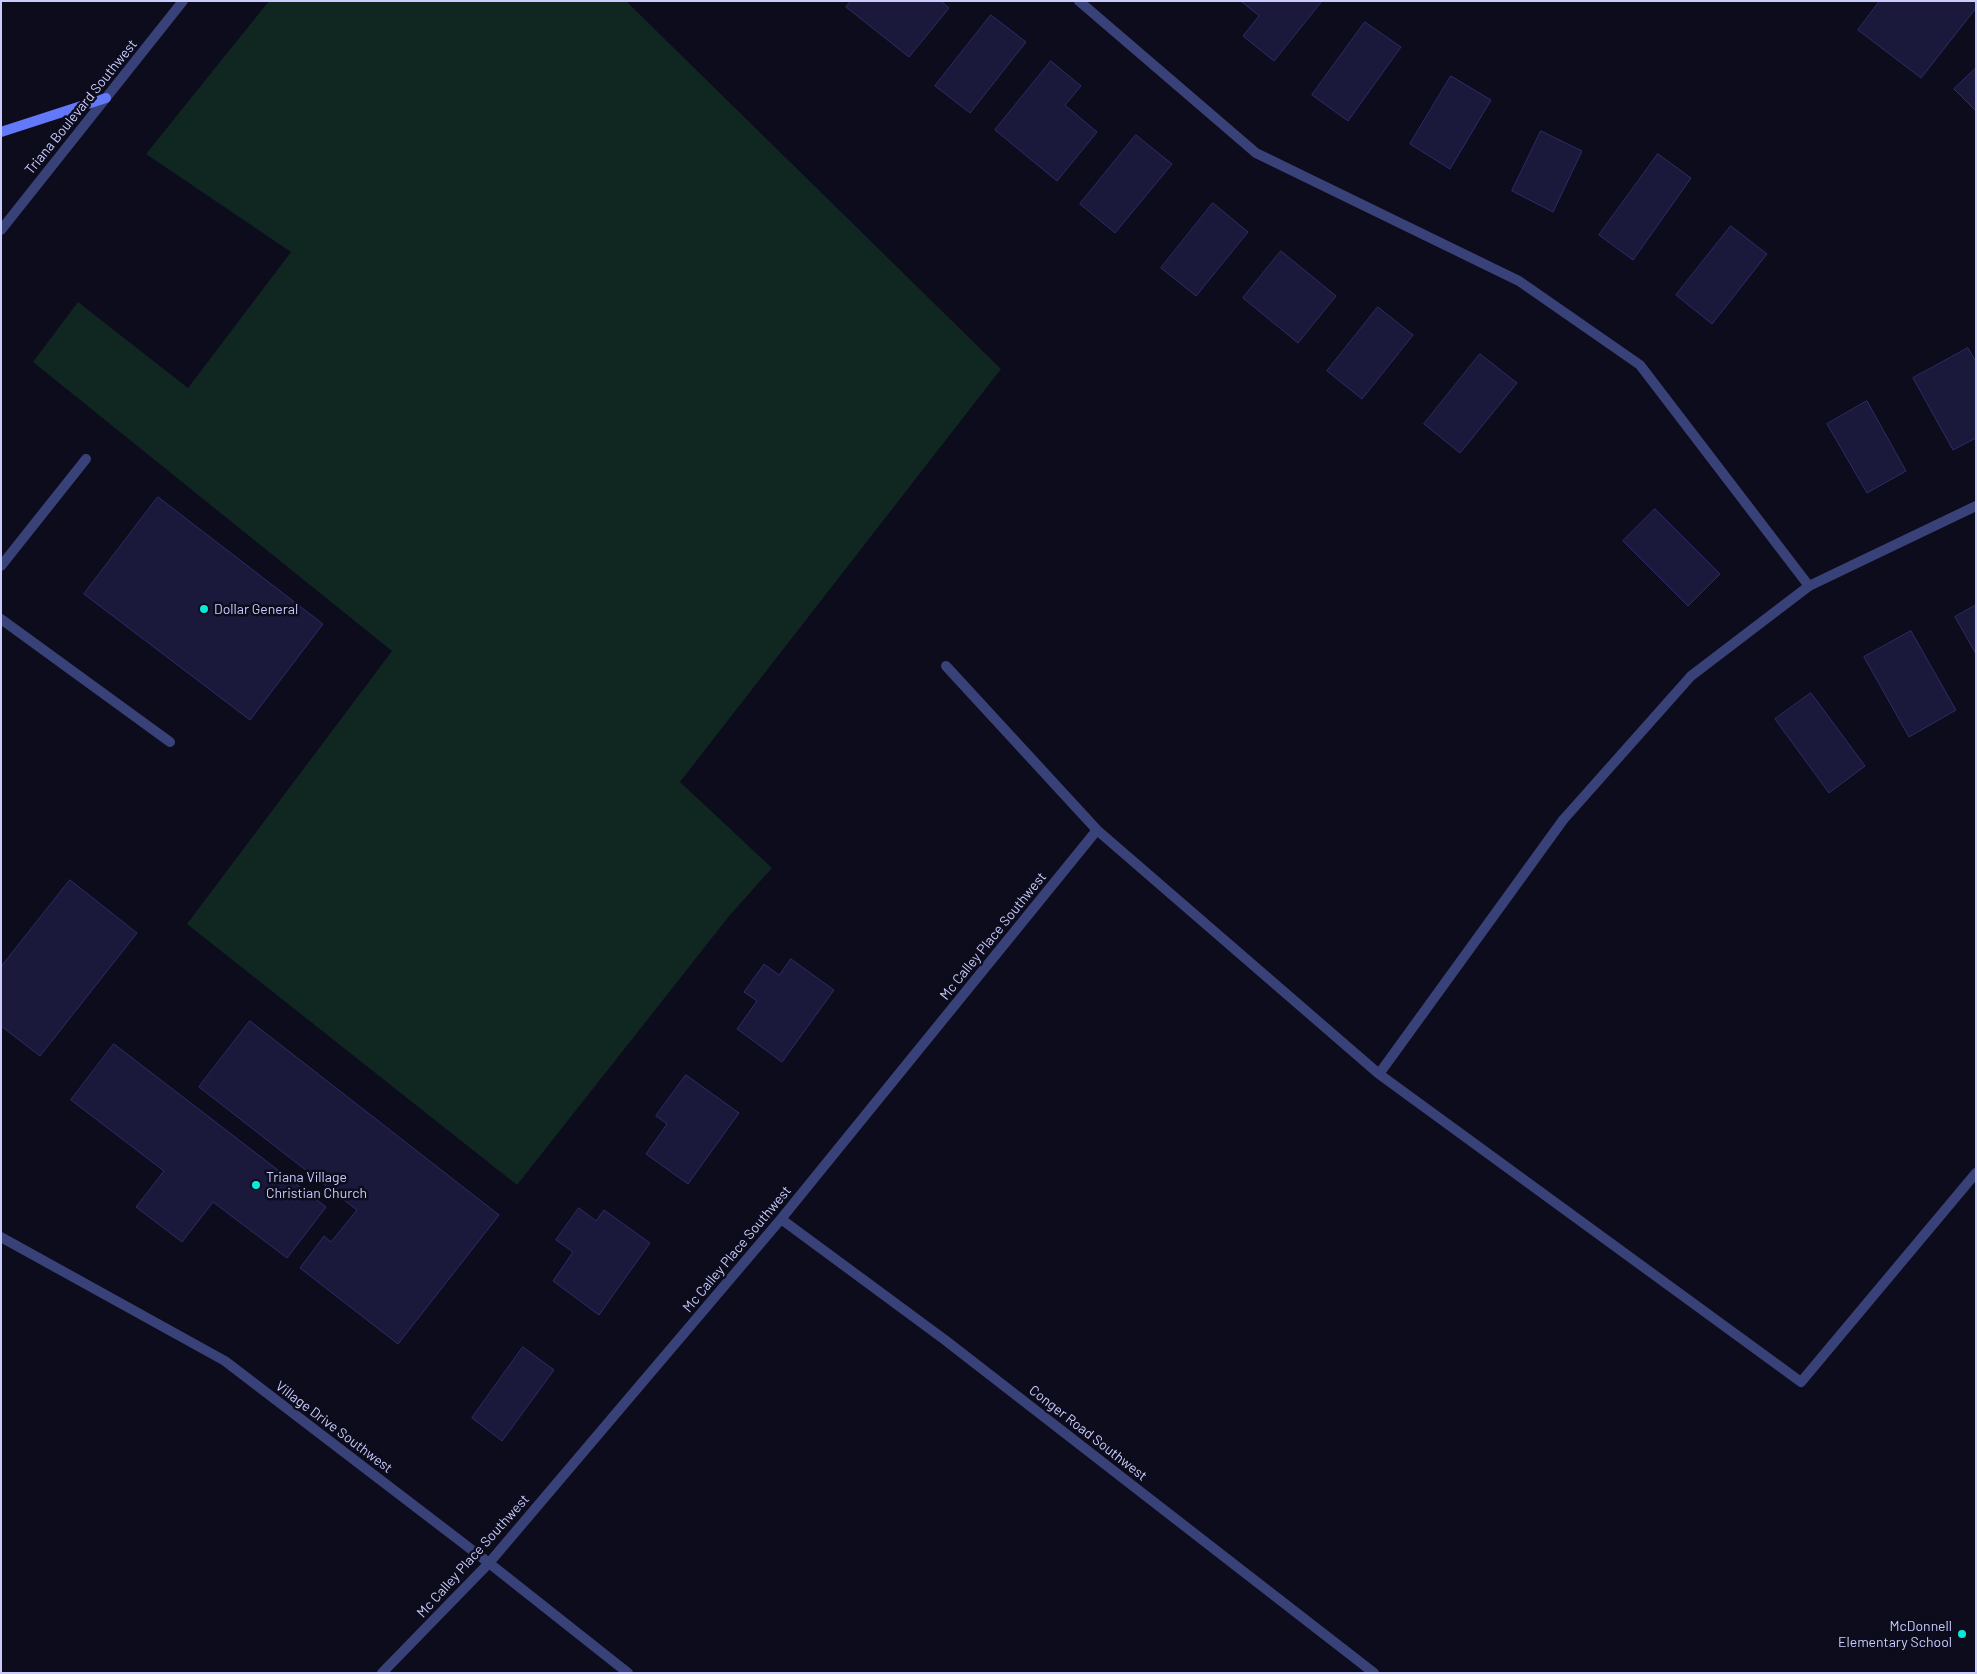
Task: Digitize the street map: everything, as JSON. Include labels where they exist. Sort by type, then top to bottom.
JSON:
[{"type":"street","name":"Triana Boulevard Southwest","points":[[1,230],[183,1]]},
{"type":"street","points":[[1079,1],[1256,153],[1519,282],[1640,365],[1809,586]]},
{"type":"street","points":[[1,132],[106,98]]},
{"type":"street","points":[[1,566],[86,459]]},
{"type":"street","points":[[1379,1074],[1563,820],[1691,676],[1809,586],[1976,506]]},
{"type":"street","points":[[1,619],[170,742]]},
{"type":"street","points":[[946,666],[1097,830],[1379,1074],[1801,1382],[1976,1173]]},
{"type":"street","name":"Mc Calley Place Southwest","points":[[382,1673],[489,1563],[781,1219],[1097,830]]},
{"type":"street","name":"Conger Road Southwest","points":[[781,1219],[945,1340],[1374,1673]]},
{"type":"street","name":"Village Drive Southwest","points":[[1,1237],[225,1361],[489,1563],[628,1673]]},
{"type":"green space","points":[[269,1],[626,1],[1001,369],[680,782],[772,868],[730,915],[517,1185],[187,924],[392,651],[33,362],[78,302],[188,388],[291,252],[146,154]]},
{"type":"building","points":[[851,1],[941,1],[949,8],[909,57],[846,7]]},
{"type":"building","points":[[1241,1],[1322,1],[1274,61],[1243,36],[1259,16]]},
{"type":"building","points":[[1880,1],[1976,1],[1976,8],[1921,78],[1858,30]]},
{"type":"building","points":[[991,15],[1026,42],[970,113],[935,86]]},
{"type":"building","points":[[1365,22],[1401,47],[1348,121],[1312,95]]},
{"type":"building","points":[[1051,61],[1081,86],[1065,105],[1097,132],[1057,181],[995,130]]},
{"type":"building","points":[[1976,68],[1976,111],[1954,89]]},
{"type":"building","points":[[1451,76],[1491,100],[1450,169],[1410,144]]},
{"type":"building","points":[[1541,131],[1582,151],[1553,212],[1512,191]]},
{"type":"building","points":[[1136,135],[1172,164],[1115,233],[1080,204]]},
{"type":"building","points":[[1658,154],[1691,178],[1633,260],[1599,235]]},
{"type":"building","points":[[1213,203],[1248,232],[1196,296],[1161,268]]},
{"type":"building","points":[[1731,226],[1767,254],[1712,324],[1676,295]]},
{"type":"building","points":[[1281,251],[1336,296],[1298,343],[1243,298]]},
{"type":"building","points":[[1378,307],[1413,335],[1362,399],[1327,371]]},
{"type":"building","points":[[1968,348],[1976,362],[1976,438],[1953,450],[1913,378]]},
{"type":"building","points":[[1480,354],[1517,383],[1460,453],[1424,424]]},
{"type":"building","points":[[1867,401],[1906,471],[1867,493],[1827,424]]},
{"type":"building","name":"Dollar General","points":[[158,497],[323,624],[250,720],[84,594]]},
{"type":"building","points":[[1655,509],[1720,574],[1688,606],[1623,541]]},
{"type":"building","points":[[1976,605],[1976,654],[1955,617]]},
{"type":"building","points":[[1911,631],[1956,710],[1909,737],[1864,657]]},
{"type":"building","points":[[1811,693],[1865,766],[1829,793],[1775,719]]},
{"type":"building","points":[[70,880],[137,933],[40,1056],[1,1026],[1,967]]},
{"type":"building","points":[[791,959],[834,990],[782,1062],[737,1029],[757,1001],[744,992],[764,964],[779,975]]},
{"type":"building","points":[[250,1021],[499,1215],[398,1344],[300,1268],[324,1236],[331,1242],[357,1210],[199,1087]]},
{"type":"building","points":[[114,1044],[326,1207],[287,1258],[213,1202],[182,1242],[136,1207],[164,1171],[71,1100]]},
{"type":"building","points":[[686,1075],[739,1113],[688,1184],[646,1154],[667,1124],[656,1116]]},
{"type":"building","points":[[579,1208],[596,1221],[604,1210],[650,1243],[599,1315],[553,1281],[573,1252],[556,1240]]},
{"type":"building","points":[[523,1347],[554,1370],[502,1441],[472,1418]]},
{"type":"place","name":"Dollar General","points":[[204,609]]},
{"type":"place","name":"Triana Village Christian Church","points":[[256,1185]]},
{"type":"place","name":"McDonnell Elementary School","points":[[1962,1634]]}]
